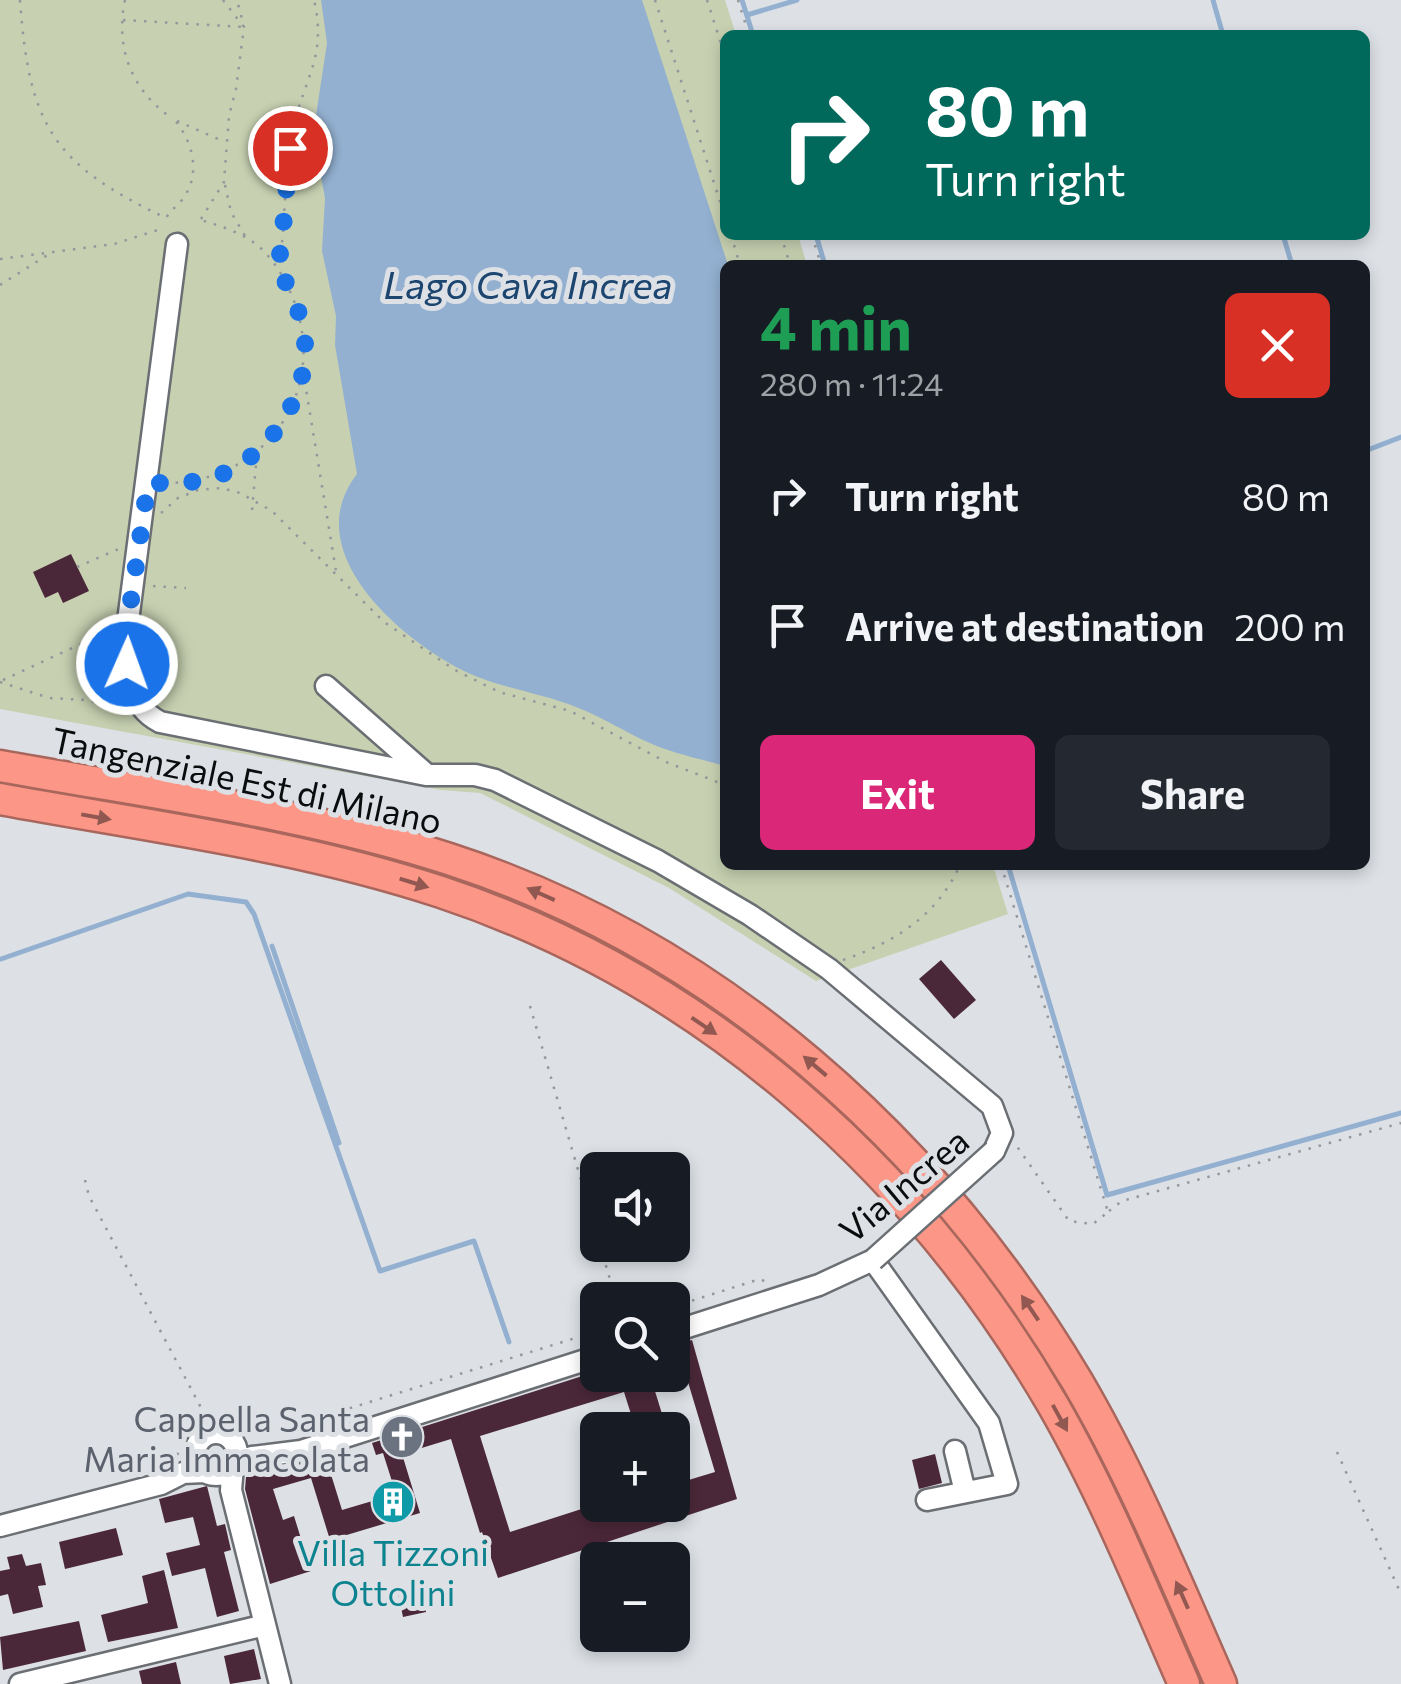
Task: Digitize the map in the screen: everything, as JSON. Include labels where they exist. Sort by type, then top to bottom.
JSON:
[{"type":"highway","name":"Tangenziale Est di Milano","points":[[0,766],[327,826],[475,868],[559,902],[642,944],[773,1032],[834,1082],[905,1151],[971,1226],[1028,1304],[1079,1384],[1121,1463],[1222,1684]]},
{"type":"highway","name":"Tangenziale Est di Milano","points":[[0,800],[309,856],[468,901],[549,935],[624,974],[776,1076],[827,1119],[894,1186],[1005,1326],[1090,1475],[1184,1684]]},
{"type":"street","points":[[150,716],[130,682],[128,621],[148,483],[170,236]]},
{"type":"street","points":[[326,686],[426,774]]},
{"type":"street","name":"Via Increa","points":[[150,716],[160,722],[426,774],[475,775],[495,780],[658,861],[834,969],[992,1106],[998,1142],[873,1260],[819,1286],[690,1326]]},
{"type":"street","points":[[873,1260],[989,1423],[1008,1484],[927,1500]]},
{"type":"street","points":[[0,1526],[215,1466],[301,1451],[580,1362]]},
{"type":"street","points":[[209,1426],[222,1434],[215,1466],[280,1684]]},
{"type":"street","points":[[955,1451],[965,1492]]},
{"type":"street","points":[[20,1684],[265,1624]]},
{"type":"path","points":[[20,0],[29,80],[48,126],[64,152],[88,175],[118,195],[166,218],[185,196],[193,168],[193,153],[173,118]]},
{"type":"path","points":[[125,0],[124,46],[132,75],[144,94],[173,118],[226,142]]},
{"type":"path","points":[[223,0],[244,27]]},
{"type":"path","points":[[148,483],[186,482],[221,475],[256,451],[288,413],[302,365],[305,338],[301,322],[275,263],[246,238],[234,221],[224,182],[226,142],[244,27],[237,0]]},
{"type":"path","points":[[275,263],[281,252],[294,124],[320,42],[321,27],[314,0]]},
{"type":"path","points":[[655,0],[720,201]]},
{"type":"path","points":[[708,0],[720,40]]},
{"type":"path","points":[[738,0],[748,30]]},
{"type":"path","points":[[122,20],[244,27]]},
{"type":"path","points":[[224,182],[198,220],[246,238]]},
{"type":"path","points":[[0,259],[170,236]]},
{"type":"path","points":[[0,285],[38,258],[58,250]]},
{"type":"path","points":[[302,365],[337,573]]},
{"type":"path","points":[[252,510],[258,467],[256,451]]},
{"type":"path","points":[[78,567],[122,547],[172,502],[198,490],[230,489],[272,510],[384,622],[413,644],[499,692],[570,711],[666,762],[720,784]]},
{"type":"path","points":[[134,584],[186,588]]},
{"type":"path","points":[[0,682],[128,621]]},
{"type":"path","points":[[0,682],[49,698],[108,703],[142,718],[150,716]]},
{"type":"path","points":[[834,969],[921,922],[938,903],[957,870]]},
{"type":"path","points":[[1003,870],[1108,1212]]},
{"type":"path","points":[[530,1006],[580,1177]]},
{"type":"path","points":[[998,1142],[1012,1138],[1069,1220],[1093,1224],[1122,1201],[1401,1123]]},
{"type":"path","points":[[85,1180],[89,1196],[209,1426]]},
{"type":"path","points":[[209,1426],[216,1416],[251,1432],[270,1433],[580,1337]]},
{"type":"path","points":[[209,1426],[199,1421],[176,1455],[215,1466]]},
{"type":"path","points":[[1338,1452],[1401,1594]]},
{"type":"green space","points":[[0,0],[725,0],[734,30],[720,30],[720,240],[800,240],[806,260],[720,260],[720,870],[995,870],[1008,914],[816,981],[669,888],[480,793],[441,790],[0,709]]},
{"type":"water","name":"Lago Cava Increa","points":[[321,0],[642,0],[726,260],[720,260],[720,765],[661,748],[576,707],[460,669],[384,613],[347,560],[339,532],[342,503],[357,474],[335,345],[336,316],[322,251],[325,198],[313,135],[327,43]]},
{"type":"building","points":[[71,554],[89,591],[63,603],[58,592],[45,598],[33,572]]},
{"type":"building","points":[[941,960],[976,1000],[954,1019],[919,979]]},
{"type":"building","points":[[690,1340],[737,1499],[690,1515],[690,1480],[715,1472],[690,1389]]},
{"type":"building","points":[[580,1377],[580,1392],[624,1392],[480,1436],[510,1532],[580,1510],[580,1522],[667,1522],[607,1542],[580,1542],[580,1551],[498,1578],[451,1439],[402,1454],[420,1513],[330,1540],[311,1478],[273,1489],[283,1520],[294,1516],[311,1571],[270,1584],[245,1489],[246,1477],[335,1454],[339,1466],[329,1468],[342,1510],[396,1494],[383,1453],[376,1455],[372,1443]]},
{"type":"building","points":[[624,1392],[655,1392],[661,1412],[630,1412]]},
{"type":"building","points":[[935,1454],[942,1483],[919,1489],[912,1460]]},
{"type":"building","points":[[207,1486],[217,1526],[225,1524],[231,1550],[224,1552],[239,1611],[217,1617],[205,1568],[172,1576],[166,1553],[200,1545],[193,1517],[165,1523],[159,1499]]},
{"type":"building","points":[[116,1528],[123,1555],[65,1569],[59,1542]]},
{"type":"building","points":[[22,1554],[26,1566],[41,1563],[46,1585],[38,1586],[43,1607],[13,1614],[8,1594],[0,1596],[0,1571],[10,1569],[7,1557]]},
{"type":"building","points":[[164,1570],[178,1628],[108,1642],[101,1615],[148,1603],[142,1576]]},
{"type":"building","points":[[421,1589],[426,1612],[403,1617],[398,1593]]},
{"type":"building","points":[[79,1621],[86,1651],[3,1670],[0,1637]]},
{"type":"building","points":[[254,1649],[261,1679],[230,1684],[224,1656]]},
{"type":"building","points":[[176,1662],[181,1684],[142,1684],[139,1671]]},
{"type":"waterway","points":[[742,0],[751,30]]},
{"type":"waterway","points":[[747,15],[797,0]]},
{"type":"waterway","points":[[1213,0],[1222,30]]},
{"type":"waterway","points":[[818,240],[824,260]]},
{"type":"waterway","points":[[1284,240],[1290,260]]},
{"type":"waterway","points":[[1370,449],[1401,437]]},
{"type":"waterway","points":[[1010,870],[1107,1195],[1401,1113]]},
{"type":"waterway","points":[[1,959],[188,894],[246,902],[254,914],[380,1271],[474,1241],[509,1342]]},
{"type":"waterway","points":[[272,946],[339,1143]]},
{"type":"place","name":"Cappella Santa Maria Immacolata","points":[[402,1437]]},
{"type":"place","name":"Villa Tizzoni Ottolini","points":[[393,1502]]},
{"type":"route","points":[[127,664],[128,621],[148,483],[186,482],[221,475],[274,433],[295,395],[305,338],[294,300],[275,263],[281,252],[290,148]]}]
